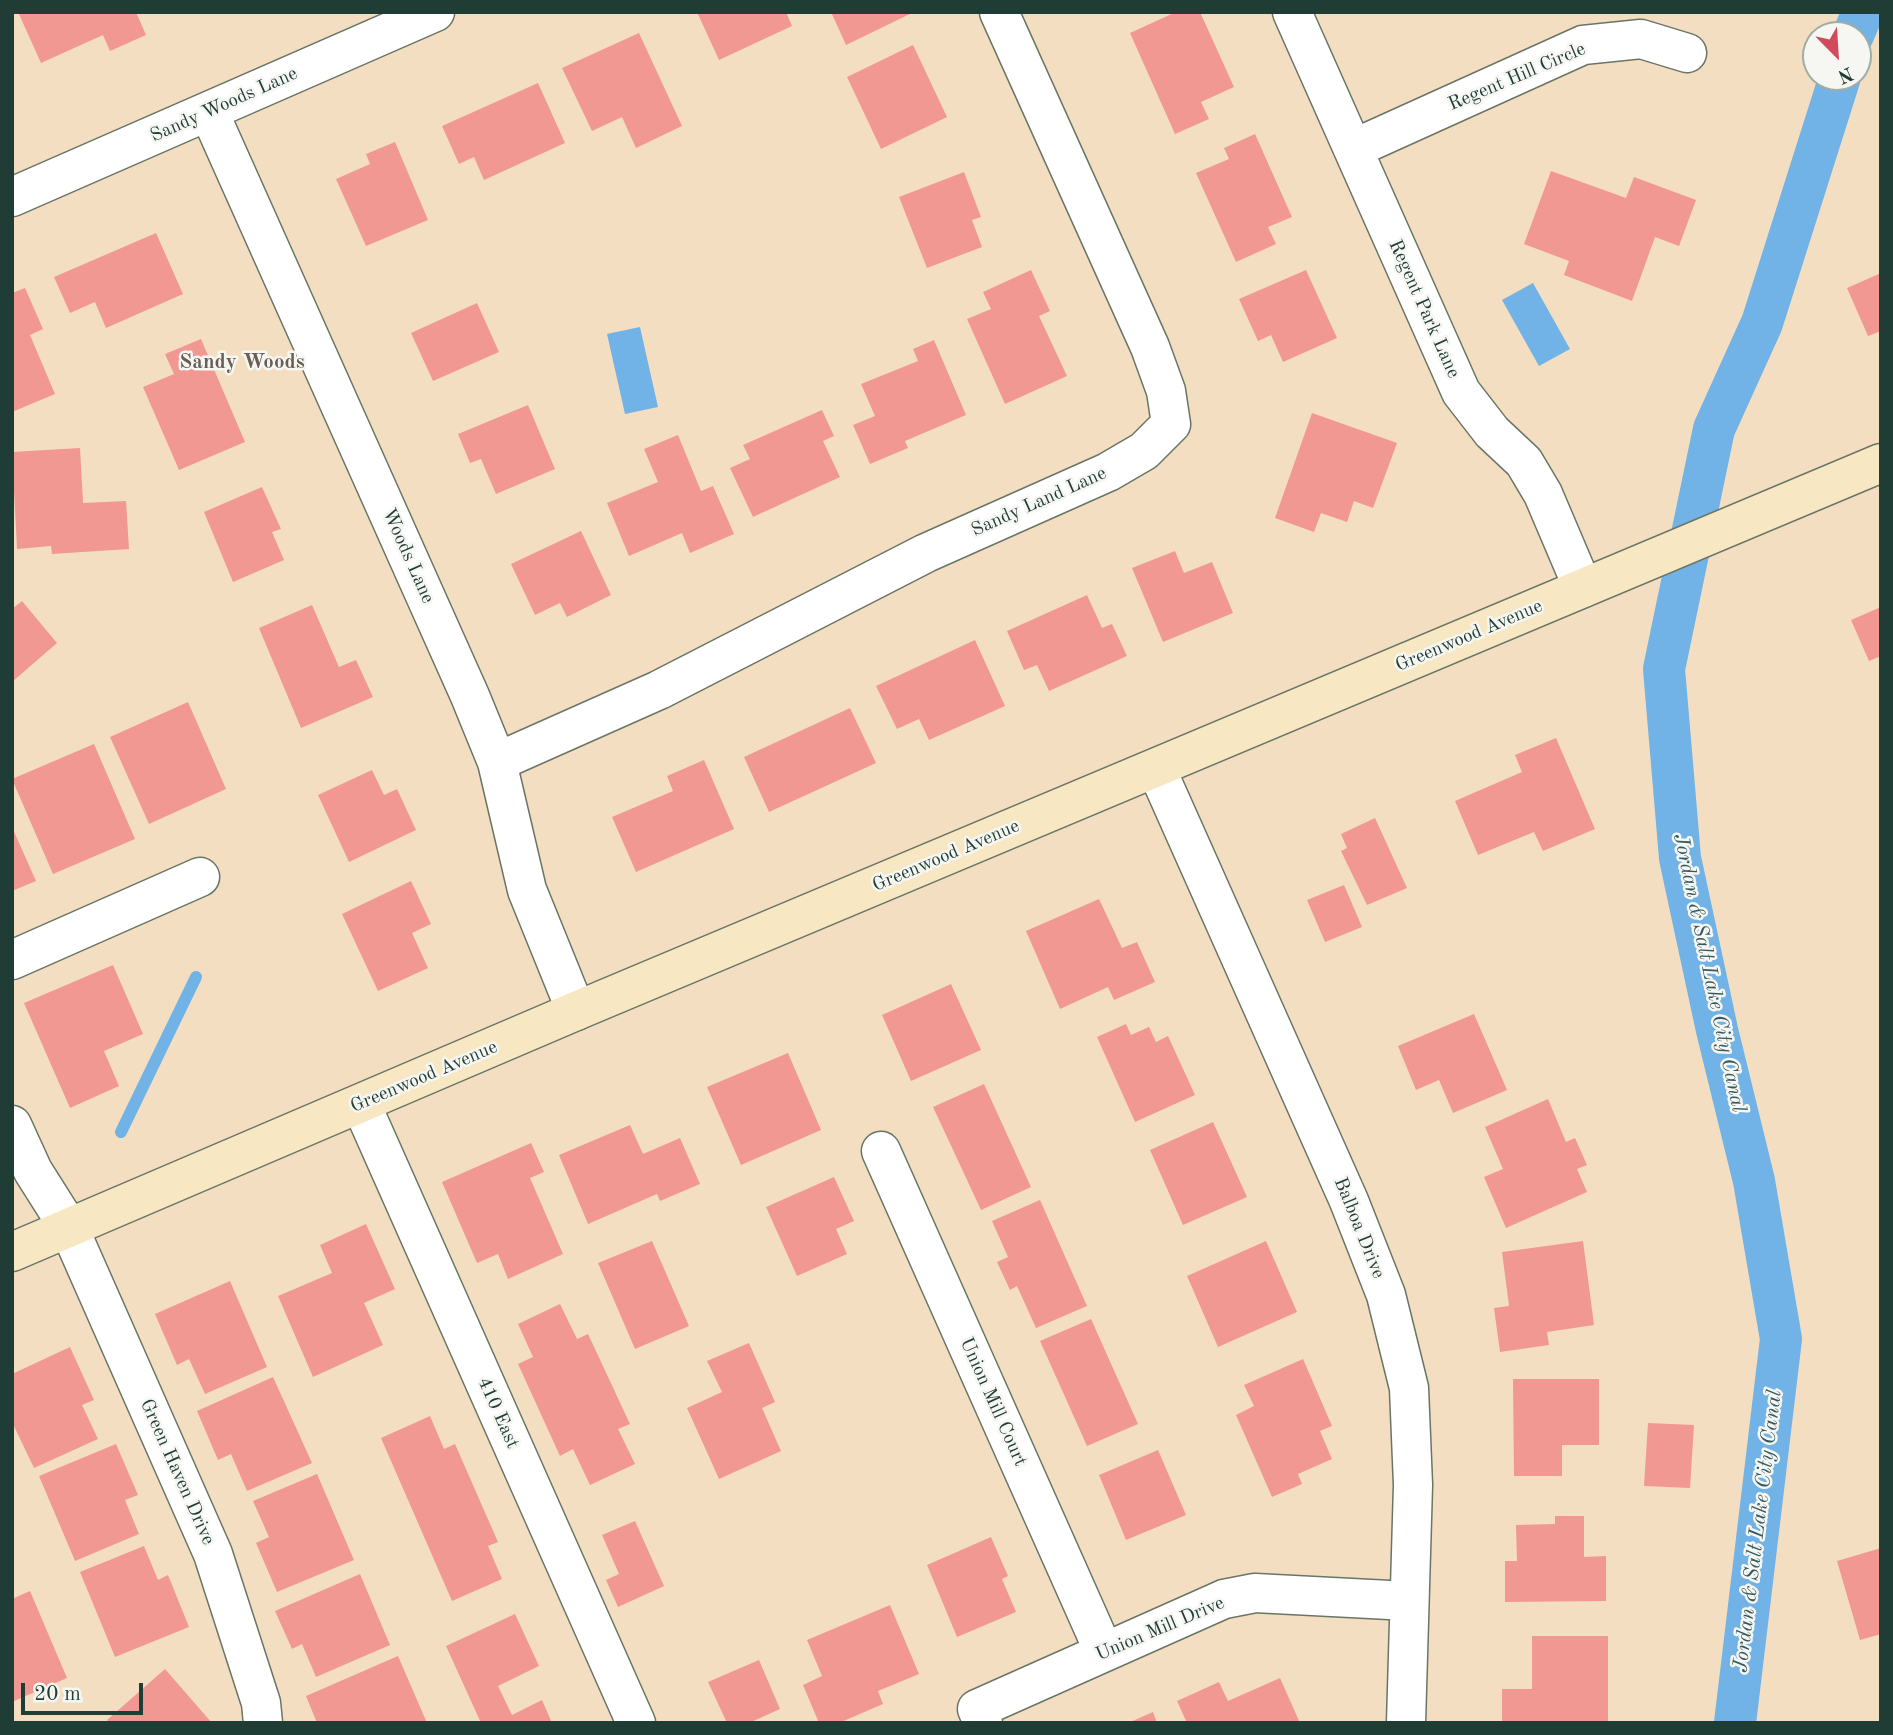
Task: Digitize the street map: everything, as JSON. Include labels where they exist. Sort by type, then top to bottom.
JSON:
[{"type":"street","name":"Sandy Woods Lane","points":[[12,197],[435,12]]},
{"type":"street","name":"Sandy Land Lane","points":[[496,762],[659,690],[926,553],[1108,472],[1144,451],[1171,424],[1166,391],[1150,347],[999,12]]},
{"type":"street","name":"Regent Park Lane","points":[[1292,12],[1461,392],[1492,432],[1524,462],[1543,494],[1583,588]]},
{"type":"street","name":"Regent Hill Circle","points":[[1353,149],[1583,45],[1641,39],[1687,52]]},
{"type":"street","name":"Woods Lane","points":[[209,112],[470,696],[496,762],[527,890],[576,1011]]},
{"type":"street","name":"Greenwood Avenue","points":[[12,1252],[576,1011],[1881,463]]},
{"type":"street","name":"Balboa Drive","points":[[1156,768],[1349,1201],[1386,1295],[1409,1388],[1413,1485],[1406,1723]]},
{"type":"street","points":[[12,960],[200,877]]},
{"type":"street","name":"410 East","points":[[360,1104],[636,1723]]},
{"type":"street","name":"Green Haven Drive","points":[[12,1125],[33,1171],[69,1228],[213,1554],[261,1703],[263,1723]]},
{"type":"street","name":"Union Mill Court","points":[[881,1151],[1104,1652]]},
{"type":"street","name":"Union Mill Drive","points":[[984,1723],[977,1709],[1224,1600],[1255,1594],[1409,1601]]},
{"type":"water","points":[[1533,283],[1570,349],[1539,366],[1502,300]]},
{"type":"water","points":[[640,327],[658,407],[625,414],[607,334]]},
{"type":"building","points":[[18,12],[136,12],[146,35],[110,51],[103,35],[41,63]]},
{"type":"building","points":[[697,12],[786,12],[792,26],[719,60]]},
{"type":"building","points":[[831,12],[914,12],[846,45]]},
{"type":"building","points":[[1176,12],[1200,12],[1234,87],[1201,102],[1209,119],[1175,134],[1130,33]]},
{"type":"building","points":[[639,33],[682,126],[636,148],[622,117],[592,131],[562,68]]},
{"type":"building","points":[[913,45],[947,117],[881,149],[847,77]]},
{"type":"building","points":[[538,83],[565,143],[484,180],[474,157],[459,164],[442,126]]},
{"type":"building","points":[[1255,134],[1292,217],[1268,227],[1276,244],[1236,262],[1196,173],[1229,159],[1224,148]]},
{"type":"building","points":[[395,142],[428,220],[366,246],[336,179],[370,164],[366,154]]},
{"type":"building","points":[[1551,171],[1626,198],[1634,177],[1696,200],[1679,246],[1655,237],[1632,301],[1564,275],[1569,261],[1524,244]]},
{"type":"building","points":[[964,172],[981,217],[972,220],[982,247],[927,268],[899,197]]},
{"type":"building","points":[[156,233],[183,294],[106,328],[95,302],[70,313],[54,277]]},
{"type":"building","points":[[1031,270],[1050,311],[1039,316],[1067,376],[1005,404],[967,319],[991,309],[983,292]]},
{"type":"building","points":[[1306,270],[1337,338],[1283,362],[1271,335],[1258,341],[1239,299]]},
{"type":"building","points":[[1881,273],[1881,331],[1868,336],[1847,288]]},
{"type":"building","points":[[25,288],[43,329],[30,335],[55,394],[12,412],[12,293]]},
{"type":"building","points":[[477,303],[499,352],[433,381],[411,333]]},
{"type":"building","points":[[201,339],[245,442],[179,470],[143,387],[174,374],[165,354]]},
{"type":"building","points":[[934,340],[966,415],[905,441],[908,448],[870,464],[853,425],[875,416],[861,384],[918,361],[913,349]]},
{"type":"building","points":[[528,405],[555,469],[496,494],[481,459],[470,463],[458,434]]},
{"type":"building","points":[[822,410],[834,436],[823,441],[840,477],[753,517],[730,468],[750,459],[743,445]]},
{"type":"building","points":[[1312,413],[1397,443],[1373,508],[1354,501],[1347,522],[1321,513],[1314,532],[1275,518]]},
{"type":"building","points":[[678,435],[701,491],[713,486],[734,534],[690,553],[682,533],[629,556],[607,503],[658,482],[644,449]]},
{"type":"building","points":[[80,448],[83,503],[126,501],[129,549],[52,554],[51,546],[17,549],[12,452]]},
{"type":"building","points":[[262,487],[281,529],[272,532],[284,560],[233,582],[204,512]]},
{"type":"building","points":[[581,531],[611,595],[567,617],[560,603],[535,615],[511,564]]},
{"type":"building","points":[[1175,551],[1184,573],[1212,562],[1233,613],[1163,642],[1132,568]]},
{"type":"building","points":[[1087,595],[1102,628],[1112,624],[1127,656],[1049,691],[1037,665],[1024,670],[1007,631]]},
{"type":"building","points":[[22,601],[57,643],[12,682],[12,609]]},
{"type":"building","points":[[312,605],[339,667],[356,660],[373,697],[301,728],[259,628]]},
{"type":"building","points":[[1881,607],[1881,656],[1869,661],[1851,620]]},
{"type":"building","points":[[975,640],[1005,706],[929,740],[919,719],[897,729],[876,686]]},
{"type":"building","points":[[188,702],[226,789],[149,824],[110,737]]},
{"type":"building","points":[[850,708],[876,763],[769,812],[744,757]]},
{"type":"building","points":[[1556,738],[1595,829],[1543,851],[1534,832],[1478,855],[1455,801],[1522,772],[1515,755]]},
{"type":"building","points":[[94,744],[135,839],[53,874],[12,779]]},
{"type":"building","points":[[704,760],[734,829],[636,872],[612,817],[673,791],[667,776]]},
{"type":"building","points":[[372,770],[384,795],[397,789],[416,830],[349,862],[318,795]]},
{"type":"building","points":[[1375,818],[1407,888],[1367,905],[1341,851],[1347,848],[1341,834]]},
{"type":"building","points":[[12,827],[36,881],[12,891]]},
{"type":"building","points":[[411,881],[431,924],[412,933],[428,968],[378,991],[342,914]]},
{"type":"building","points":[[1344,885],[1362,927],[1325,942],[1307,900]]},
{"type":"building","points":[[1099,899],[1122,948],[1137,942],[1155,982],[1114,1000],[1108,987],[1060,1009],[1026,931]]},
{"type":"building","points":[[113,965],[143,1034],[104,1051],[119,1086],[70,1108],[24,1003]]},
{"type":"building","points":[[951,984],[981,1050],[911,1081],[882,1015]]},
{"type":"building","points":[[1474,1014],[1507,1090],[1453,1113],[1439,1080],[1416,1090],[1398,1046]]},
{"type":"building","points":[[1126,1024],[1131,1035],[1149,1027],[1156,1042],[1168,1036],[1195,1095],[1135,1122],[1097,1037]]},
{"type":"building","points":[[788,1053],[821,1130],[741,1165],[707,1087]]},
{"type":"building","points":[[984,1084],[1031,1187],[981,1210],[933,1107]]},
{"type":"building","points":[[1548,1099],[1566,1142],[1575,1138],[1587,1165],[1577,1169],[1587,1192],[1506,1228],[1484,1177],[1503,1169],[1485,1127]]},
{"type":"building","points":[[1213,1122],[1247,1197],[1183,1225],[1150,1150]]},
{"type":"building","points":[[630,1125],[643,1154],[680,1138],[700,1184],[660,1201],[657,1194],[588,1224],[559,1155]]},
{"type":"building","points":[[531,1143],[544,1172],[530,1178],[563,1254],[508,1279],[498,1254],[477,1263],[442,1182]]},
{"type":"building","points":[[834,1177],[854,1221],[836,1229],[847,1254],[797,1276],[766,1207]]},
{"type":"building","points":[[1040,1200],[1087,1306],[1036,1328],[1017,1286],[1010,1290],[997,1262],[1008,1257],[992,1221]]},
{"type":"building","points":[[366,1224],[395,1289],[364,1303],[383,1345],[313,1377],[278,1296],[332,1273],[320,1245]]},
{"type":"building","points":[[652,1241],[689,1326],[635,1349],[598,1263]]},
{"type":"building","points":[[1266,1241],[1297,1312],[1218,1347],[1187,1276]]},
{"type":"building","points":[[1583,1241],[1594,1325],[1547,1332],[1549,1345],[1500,1352],[1494,1308],[1509,1306],[1502,1252]]},
{"type":"building","points":[[230,1281],[267,1367],[205,1394],[189,1359],[177,1365],[155,1314]]},
{"type":"building","points":[[560,1304],[577,1339],[588,1334],[630,1424],[618,1429],[635,1464],[590,1485],[573,1449],[560,1456],[518,1364],[533,1357],[518,1324]]},
{"type":"building","points":[[1091,1319],[1138,1424],[1087,1446],[1040,1341]]},
{"type":"building","points":[[749,1343],[775,1402],[762,1408],[781,1451],[719,1479],[687,1408],[722,1392],[707,1361]]},
{"type":"building","points":[[70,1347],[94,1400],[82,1405],[98,1439],[34,1468],[12,1422],[12,1374]]},
{"type":"building","points":[[1303,1359],[1332,1426],[1320,1431],[1332,1459],[1298,1474],[1302,1484],[1272,1497],[1236,1415],[1254,1406],[1244,1385]]},
{"type":"building","points":[[273,1377],[312,1463],[247,1491],[231,1454],[218,1460],[197,1411]]},
{"type":"building","points":[[1513,1379],[1599,1379],[1599,1445],[1562,1445],[1562,1476],[1514,1476]]},
{"type":"building","points":[[430,1416],[444,1449],[455,1444],[498,1542],[488,1546],[502,1579],[452,1601],[381,1438]]},
{"type":"building","points":[[1648,1423],[1694,1425],[1690,1488],[1644,1486]]},
{"type":"building","points":[[116,1444],[138,1495],[125,1500],[139,1534],[75,1561],[39,1476]]},
{"type":"building","points":[[1158,1450],[1186,1515],[1126,1540],[1099,1475]]},
{"type":"building","points":[[317,1474],[354,1560],[277,1592],[256,1543],[269,1537],[253,1501]]},
{"type":"building","points":[[1555,1516],[1584,1516],[1584,1557],[1606,1556],[1606,1601],[1505,1602],[1505,1561],[1517,1561],[1516,1525],[1555,1524]]},
{"type":"building","points":[[635,1521],[664,1586],[618,1607],[606,1580],[619,1574],[602,1535]]},
{"type":"building","points":[[991,1537],[1008,1576],[1002,1579],[1016,1612],[957,1637],[927,1565]]},
{"type":"building","points":[[144,1546],[158,1580],[168,1575],[189,1627],[115,1657],[80,1572]]},
{"type":"building","points":[[1881,1548],[1881,1634],[1860,1640],[1837,1561]]},
{"type":"building","points":[[360,1574],[390,1645],[316,1677],[302,1644],[292,1649],[275,1611]]},
{"type":"building","points":[[30,1591],[67,1678],[12,1702],[12,1599]]},
{"type":"building","points":[[890,1605],[919,1674],[878,1691],[883,1704],[839,1723],[819,1723],[803,1685],[822,1676],[807,1640]]},
{"type":"building","points":[[515,1614],[539,1666],[498,1686],[512,1715],[542,1700],[552,1723],[481,1723],[446,1646]]},
{"type":"building","points":[[1532,1636],[1608,1636],[1608,1723],[1502,1723],[1502,1689],[1532,1689]]},
{"type":"building","points":[[398,1656],[427,1723],[317,1723],[306,1696]]},
{"type":"building","points":[[759,1660],[780,1709],[749,1723],[727,1723],[708,1682]]},
{"type":"building","points":[[165,1669],[212,1723],[109,1723],[107,1720]]},
{"type":"building","points":[[1280,1678],[1300,1723],[1187,1723],[1177,1701],[1219,1682],[1228,1701]]},
{"type":"building","points":[[1153,1712],[1157,1723],[1128,1723]]},
{"type":"waterway","name":"Jordan & Salt Lake City Canal","points":[[1859,21],[1863,12]]},
{"type":"waterway","name":"Jordan & Salt Lake City Canal","points":[[1735,1723],[1781,1339],[1754,1181],[1717,1030],[1680,858],[1664,669],[1714,429],[1762,323],[1836,91]]},
{"type":"waterway","points":[[121,1132],[196,977]]},
{"type":"district","name":"Sandy Woods","points":[[242,362]]}]
